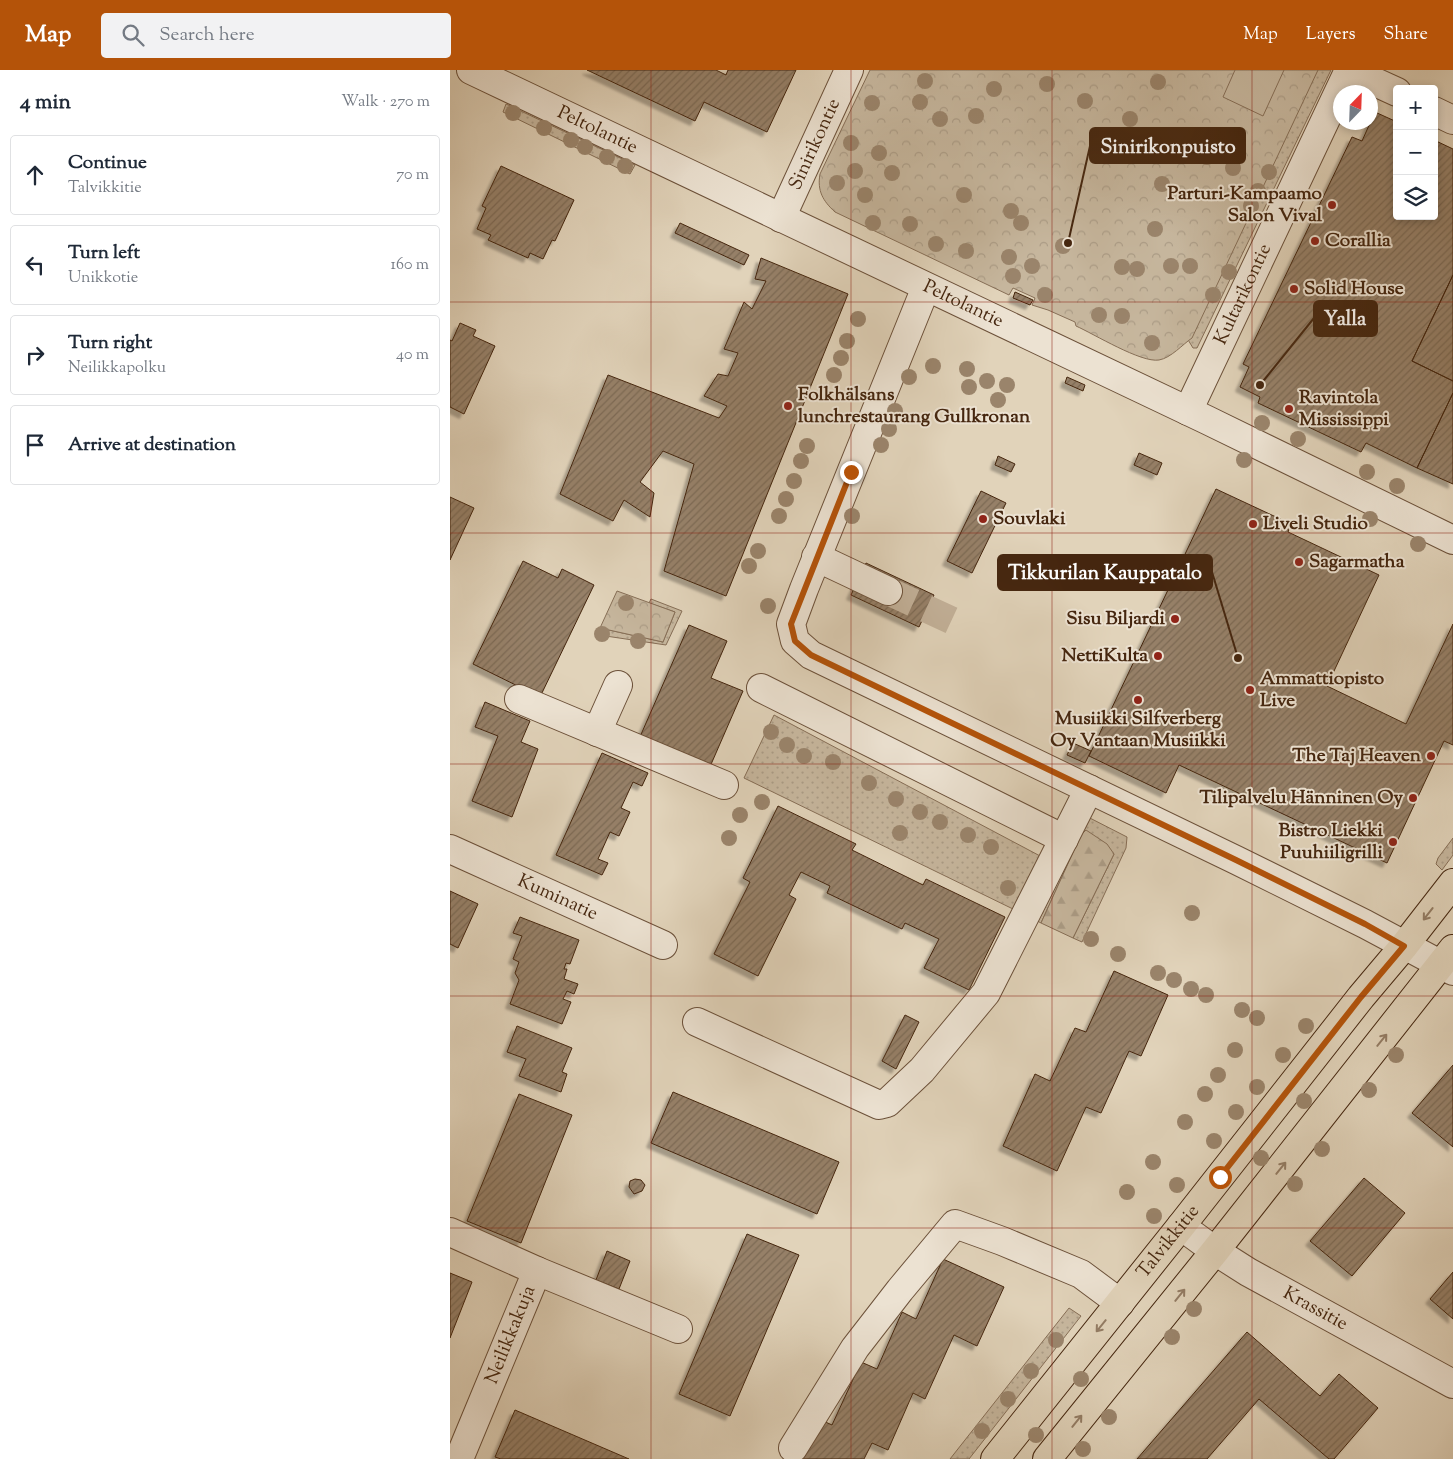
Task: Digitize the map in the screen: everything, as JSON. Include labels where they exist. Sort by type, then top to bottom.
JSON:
[{"type":"main road","name":"Talvikkitie","points":[[995,1459],[1182,1226],[1453,882]]},
{"type":"main road","points":[[1047,1459],[1449,962]]},
{"type":"street","name":"Peltolantie","points":[[471,70],[1188,411],[1453,540]]},
{"type":"street","name":"Sinirikontie","points":[[781,218],[850,70]]},
{"type":"street","points":[[1349,70],[1393,90]]},
{"type":"street","name":"Kultarikontie","points":[[1188,411],[1349,70]]},
{"type":"street","points":[[1438,113],[1453,120]]},
{"type":"street","points":[[926,287],[816,557],[791,624],[795,641],[811,655],[1236,860],[1365,924],[1404,946],[1449,962]]},
{"type":"street","points":[[816,557],[888,591]]},
{"type":"street","points":[[598,732],[618,685]]},
{"type":"street","points":[[761,688],[1064,839]]},
{"type":"street","points":[[519,699],[724,785]]},
{"type":"street","points":[[696,1022],[879,1105],[886,1103],[922,1070],[986,993],[1089,789]]},
{"type":"street","name":"Kuminatie","points":[[450,849],[663,945]]},
{"type":"street","points":[[793,1448],[855,1348],[955,1224],[1002,1241],[1081,1274],[1120,1303]]},
{"type":"street","name":"Krassitie","points":[[1182,1226],[1215,1251],[1257,1276],[1453,1384]]},
{"type":"street","name":"Neilikkakuja","points":[[450,1232],[537,1271],[459,1459]]},
{"type":"street","points":[[537,1271],[678,1329]]},
{"type":"green space","points":[[870,70],[1318,70],[1192,338],[1163,359],[1151,360],[1130,353],[1076,326],[1075,322],[1032,305],[1035,298],[1013,288],[1009,295],[835,212],[831,208],[824,200],[820,191],[820,174]]},
{"type":"green space","points":[[1235,70],[1284,70],[1263,116],[1223,97]]},
{"type":"green space","points":[[1301,70],[1331,70],[1197,348],[1193,348],[1173,315]]},
{"type":"green space","points":[[506,104],[635,165],[630,174],[503,112]]},
{"type":"green space","points":[[617,591],[675,612],[663,642],[600,628]]},
{"type":"green space","points":[[651,599],[682,611],[666,645],[599,635],[600,628],[663,642],[675,612],[649,603]]},
{"type":"green space","points":[[774,715],[1042,857],[1013,909],[744,778]]},
{"type":"green space","points":[[1082,814],[1127,837],[1126,848],[1082,942],[1073,938],[1114,854],[1081,835],[1041,923],[1030,917]]},
{"type":"green space","points":[[1086,830],[1107,844],[1114,854],[1073,938],[1041,923],[1081,835]]},
{"type":"green space","points":[[1453,838],[1453,855],[1442,870],[1436,864],[1438,858]]},
{"type":"green space","points":[[1069,1308],[1081,1316],[969,1459],[950,1459]]},
{"type":"building","points":[[587,70],[716,70],[726,75],[728,70],[796,70],[767,132],[704,102],[695,121]]},
{"type":"building","points":[[1378,113],[1393,120],[1393,220],[1438,220],[1438,142],[1453,149],[1453,275],[1412,361],[1453,381],[1453,393],[1417,468],[1366,443],[1361,452],[1258,403],[1260,397],[1240,387],[1249,367],[1243,364],[1352,137],[1362,141],[1367,130],[1378,130]]},
{"type":"building","points":[[501,166],[574,200],[555,241],[552,240],[543,259],[530,253],[528,258],[488,240],[491,235],[477,229],[486,208],[482,206]]},
{"type":"building","points":[[680,223],[749,255],[744,265],[675,233]]},
{"type":"building","points":[[761,258],[848,294],[726,596],[664,571],[694,464],[663,451],[640,482],[654,493],[650,517],[624,500],[613,521],[560,494],[608,375],[719,418],[727,406],[704,396],[718,374],[728,376],[738,353],[724,349],[744,302],[752,309],[766,281],[755,279]]},
{"type":"building","points":[[1453,275],[1453,381],[1412,361]]},
{"type":"building","points":[[1015,292],[1033,300],[1030,305],[1013,298]]},
{"type":"building","points":[[460,323],[476,330],[473,336],[495,346],[464,414],[450,407],[450,340],[452,341]]},
{"type":"building","points":[[1067,377],[1085,385],[1083,391],[1065,383]]},
{"type":"building","points":[[1453,393],[1453,484],[1417,468]]},
{"type":"building","points":[[1139,453],[1162,463],[1157,475],[1134,465]]},
{"type":"building","points":[[998,456],[1015,464],[1011,472],[995,465]]},
{"type":"building","points":[[1216,489],[1291,524],[1288,532],[1379,575],[1327,686],[1406,724],[1453,624],[1453,745],[1444,741],[1387,863],[1179,765],[1166,793],[1089,756]]},
{"type":"building","points":[[981,491],[1006,503],[972,573],[947,561]]},
{"type":"building","points":[[450,497],[474,508],[450,560]]},
{"type":"building","points":[[523,561],[558,578],[562,569],[594,585],[540,697],[473,664]]},
{"type":"building","points":[[866,563],[934,595],[919,627],[851,595]]},
{"type":"building","points":[[689,625],[727,641],[711,678],[743,691],[709,769],[639,739]]},
{"type":"building","points":[[485,702],[530,721],[521,742],[538,749],[512,817],[472,801],[498,736],[475,727]]},
{"type":"building","points":[[1073,743],[1091,751],[1085,763],[1067,755]]},
{"type":"building","points":[[602,753],[648,773],[642,786],[633,782],[621,808],[630,812],[619,836],[610,832],[598,859],[608,863],[602,875],[556,855]]},
{"type":"building","points":[[778,806],[856,844],[852,850],[923,885],[926,879],[1005,917],[969,990],[924,968],[939,939],[905,923],[902,929],[827,893],[830,886],[801,872],[789,895],[796,899],[758,976],[714,954],[750,882],[743,878]]},
{"type":"building","points":[[450,891],[478,904],[458,948],[450,944]]},
{"type":"building","points":[[520,917],[579,940],[570,964],[566,963],[564,969],[567,969],[564,979],[578,984],[574,994],[567,991],[563,999],[571,1002],[562,1024],[510,1004],[519,980],[515,973],[519,962],[513,959],[522,936],[513,933]]},
{"type":"building","points":[[1114,971],[1168,995],[1141,1056],[1129,1051],[1101,1113],[1086,1107],[1057,1171],[1003,1146],[1035,1074],[1050,1081],[1075,1028],[1086,1032]]},
{"type":"building","points":[[905,1015],[919,1022],[896,1069],[882,1061]]},
{"type":"building","points":[[517,1026],[572,1048],[562,1072],[567,1074],[561,1092],[519,1076],[526,1059],[507,1052]]},
{"type":"building","points":[[1453,1065],[1453,1147],[1412,1113]]},
{"type":"building","points":[[673,1092],[839,1162],[817,1214],[651,1143]]},
{"type":"building","points":[[519,1094],[572,1115],[521,1243],[467,1221]]},
{"type":"building","points":[[1364,1178],[1405,1213],[1352,1276],[1310,1241]]},
{"type":"building","points":[[635,1179],[641,1180],[645,1185],[642,1191],[634,1194],[629,1187],[630,1181]]},
{"type":"building","points":[[747,1234],[799,1255],[730,1416],[679,1394]]},
{"type":"building","points":[[607,1251],[630,1261],[619,1289],[596,1280]]},
{"type":"building","points":[[943,1259],[1004,1287],[977,1346],[954,1335],[925,1399],[913,1393],[888,1450],[872,1443],[864,1459],[801,1459],[819,1419],[832,1425],[861,1362],[877,1369],[902,1312],[916,1319]]},
{"type":"building","points":[[1453,1272],[1453,1319],[1430,1299]]},
{"type":"building","points":[[450,1273],[472,1282],[450,1338]]},
{"type":"building","points":[[1247,1332],[1320,1396],[1339,1374],[1378,1408],[1334,1459],[1329,1459],[1259,1399],[1207,1459],[1137,1459]]},
{"type":"building","points":[[515,1410],[629,1459],[501,1459],[495,1457]]},
{"type":"tunnel","points":[[888,591],[955,622]]},
{"type":"place","name":"Parturi-Kampaamo Salon Vival","points":[[1332,205]]},
{"type":"place","name":"Corallia","points":[[1315,241]]},
{"type":"place","name":"Sinirikonpuisto","points":[[1068,243]]},
{"type":"place","name":"Solid House","points":[[1294,289]]},
{"type":"place","name":"Yalla","points":[[1260,385]]},
{"type":"place","name":"Folkhälsans lunchrestaurang Gullkronan","points":[[788,406]]},
{"type":"place","name":"Ravintola Mississippi","points":[[1289,409]]},
{"type":"place","name":"Souvlaki","points":[[983,519]]},
{"type":"place","name":"Liveli Studio","points":[[1253,524]]},
{"type":"place","name":"Sagarmatha","points":[[1299,562]]},
{"type":"place","name":"Sisu Biljardi","points":[[1175,619]]},
{"type":"place","name":"NettiKulta","points":[[1158,656]]},
{"type":"place","name":"Tikkurilan Kauppatalo","points":[[1238,658]]},
{"type":"place","name":"Ammattiopisto Live","points":[[1250,690]]},
{"type":"place","name":"Musiikki Silfverberg Oy Vantaan Musiikki","points":[[1138,700]]},
{"type":"place","name":"The Taj Heaven","points":[[1431,756]]},
{"type":"place","name":"Tilipalvelu Hänninen Oy","points":[[1413,798]]},
{"type":"place","name":"Bistro Liekki Puuhiiligrilli","points":[[1393,842]]},
{"type":"route","points":[[851,472],[791,624],[795,641],[811,655],[1236,860],[1365,924],[1404,946],[1361,997],[1220,1177]]}]
